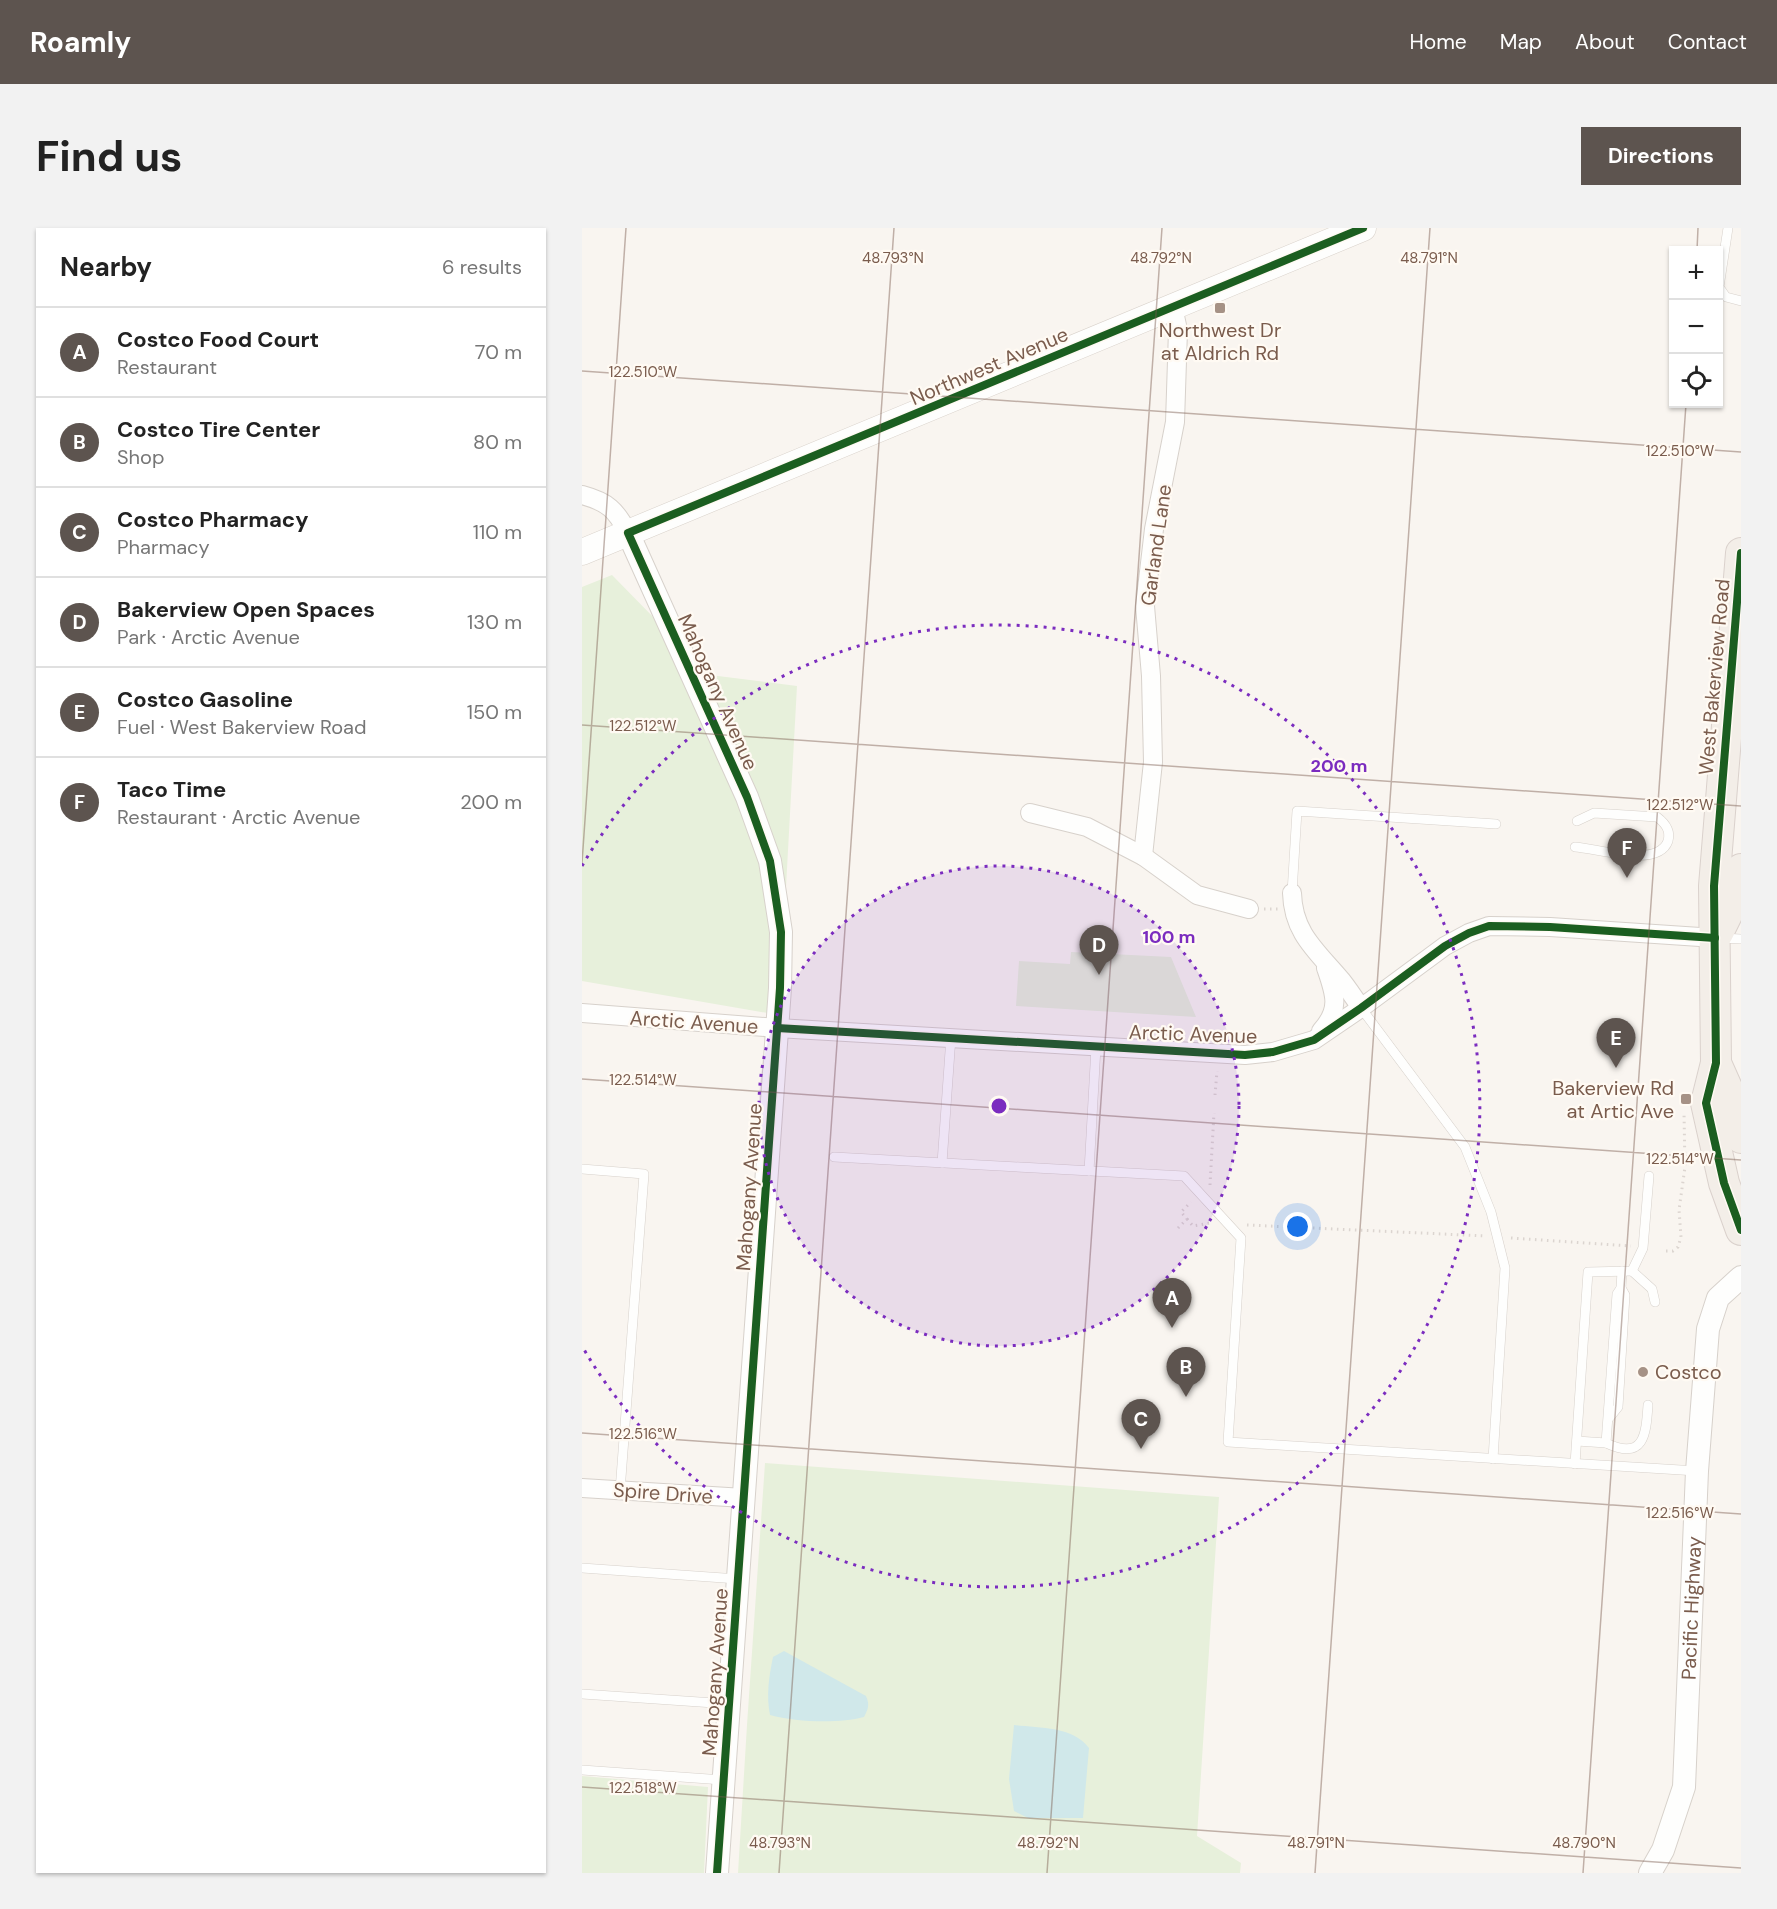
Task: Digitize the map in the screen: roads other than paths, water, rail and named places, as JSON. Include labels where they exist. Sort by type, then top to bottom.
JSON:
[{"type":"main road","name":"Northwest Avenue","points":[[582,552],[1363,228]]},
{"type":"main road","name":"West Bakerview Road","points":[[1728,939],[1714,886],[1741,554]]},
{"type":"main road","name":"West Bakerview Road","points":[[1741,869],[1740,888],[1728,939],[1716,1063],[1706,1103],[1724,1183],[1741,1230]]},
{"type":"main road","name":"West Bakerview Road","points":[[1716,1063],[1732,1098],[1741,1138]]},
{"type":"street","name":"Garland Lane","points":[[1143,856],[1153,762],[1151,676],[1145,606],[1154,529],[1175,422],[1178,330],[1173,307]]},
{"type":"street","points":[[582,495],[604,503],[617,513],[628,533]]},
{"type":"street","name":"Mahogany Avenue","points":[[628,533],[747,796],[771,861],[781,932],[777,1028],[717,1873]]},
{"type":"street","points":[[1030,813],[1087,827],[1143,856],[1197,895],[1249,909]]},
{"type":"street","points":[[1292,901],[1299,927],[1308,942],[1341,980],[1361,1008]]},
{"type":"street","name":"Arctic Avenue","points":[[582,1013],[777,1028],[1245,1055],[1274,1052],[1314,1040],[1444,946],[1489,926],[1728,939]]},
{"type":"street","points":[[1314,1040],[1331,1020],[1335,1001],[1324,963]]},
{"type":"street","name":"Pacific Highway","points":[[1650,1873],[1663,1850],[1684,1787],[1697,1471],[1708,1329],[1718,1298],[1741,1277]]},
{"type":"street","name":"Spire Drive","points":[[582,1488],[744,1498]]},
{"type":"lane","points":[[1728,228],[1719,287],[1726,297],[1741,301]]},
{"type":"lane","points":[[1292,901],[1298,811],[1496,824]]},
{"type":"lane","points":[[1575,847],[1592,848],[1601,853],[1650,856],[1662,849],[1668,840],[1668,830],[1657,817],[1594,813],[1577,821]]},
{"type":"lane","points":[[1361,1008],[1464,1147],[1491,1212],[1505,1268],[1493,1459]]},
{"type":"lane","points":[[942,1163],[951,1037]]},
{"type":"lane","points":[[1089,1172],[1096,1047]]},
{"type":"lane","points":[[834,1157],[1184,1176],[1241,1238],[1228,1442],[1697,1471]]},
{"type":"lane","points":[[582,1169],[644,1174],[620,1491]]},
{"type":"lane","points":[[1606,1443],[1617,1294],[1643,1248],[1649,1176]]},
{"type":"lane","points":[[1575,1464],[1588,1272],[1628,1271],[1652,1288],[1655,1302]]},
{"type":"lane","points":[[1577,1441],[1606,1443],[1625,1449],[1634,1448],[1641,1443],[1647,1433],[1648,1405]]},
{"type":"lane","points":[[582,1568],[738,1579]]},
{"type":"lane","points":[[582,1694],[729,1704]]},
{"type":"lane","points":[[582,1770],[723,1780]]},
{"type":"water","points":[[784,1651],[866,1696],[868,1707],[864,1717],[842,1721],[817,1721],[770,1715],[768,1686],[773,1657]]},
{"type":"water","points":[[1014,1725],[1065,1732],[1082,1741],[1089,1748],[1083,1818],[1028,1818],[1014,1811],[1009,1779]]},
{"type":"place","name":"Northwest Dr at Aldrich Rd","points":[[1220,308]]},
{"type":"place","name":"Taco Time","points":[[1627,878]]},
{"type":"place","name":"Bakerview Open Spaces","points":[[1099,975]]},
{"type":"place","name":"Costco Gasoline","points":[[1616,1068]]},
{"type":"place","name":"Bakerview Rd at Artic Ave","points":[[1686,1099]]},
{"type":"place","name":"Costco Food Court","points":[[1172,1328]]},
{"type":"place","name":"Costco","points":[[1643,1372]]},
{"type":"place","name":"Costco Tire Center","points":[[1186,1397]]},
{"type":"place","name":"Costco Pharmacy","points":[[1141,1449]]}]
